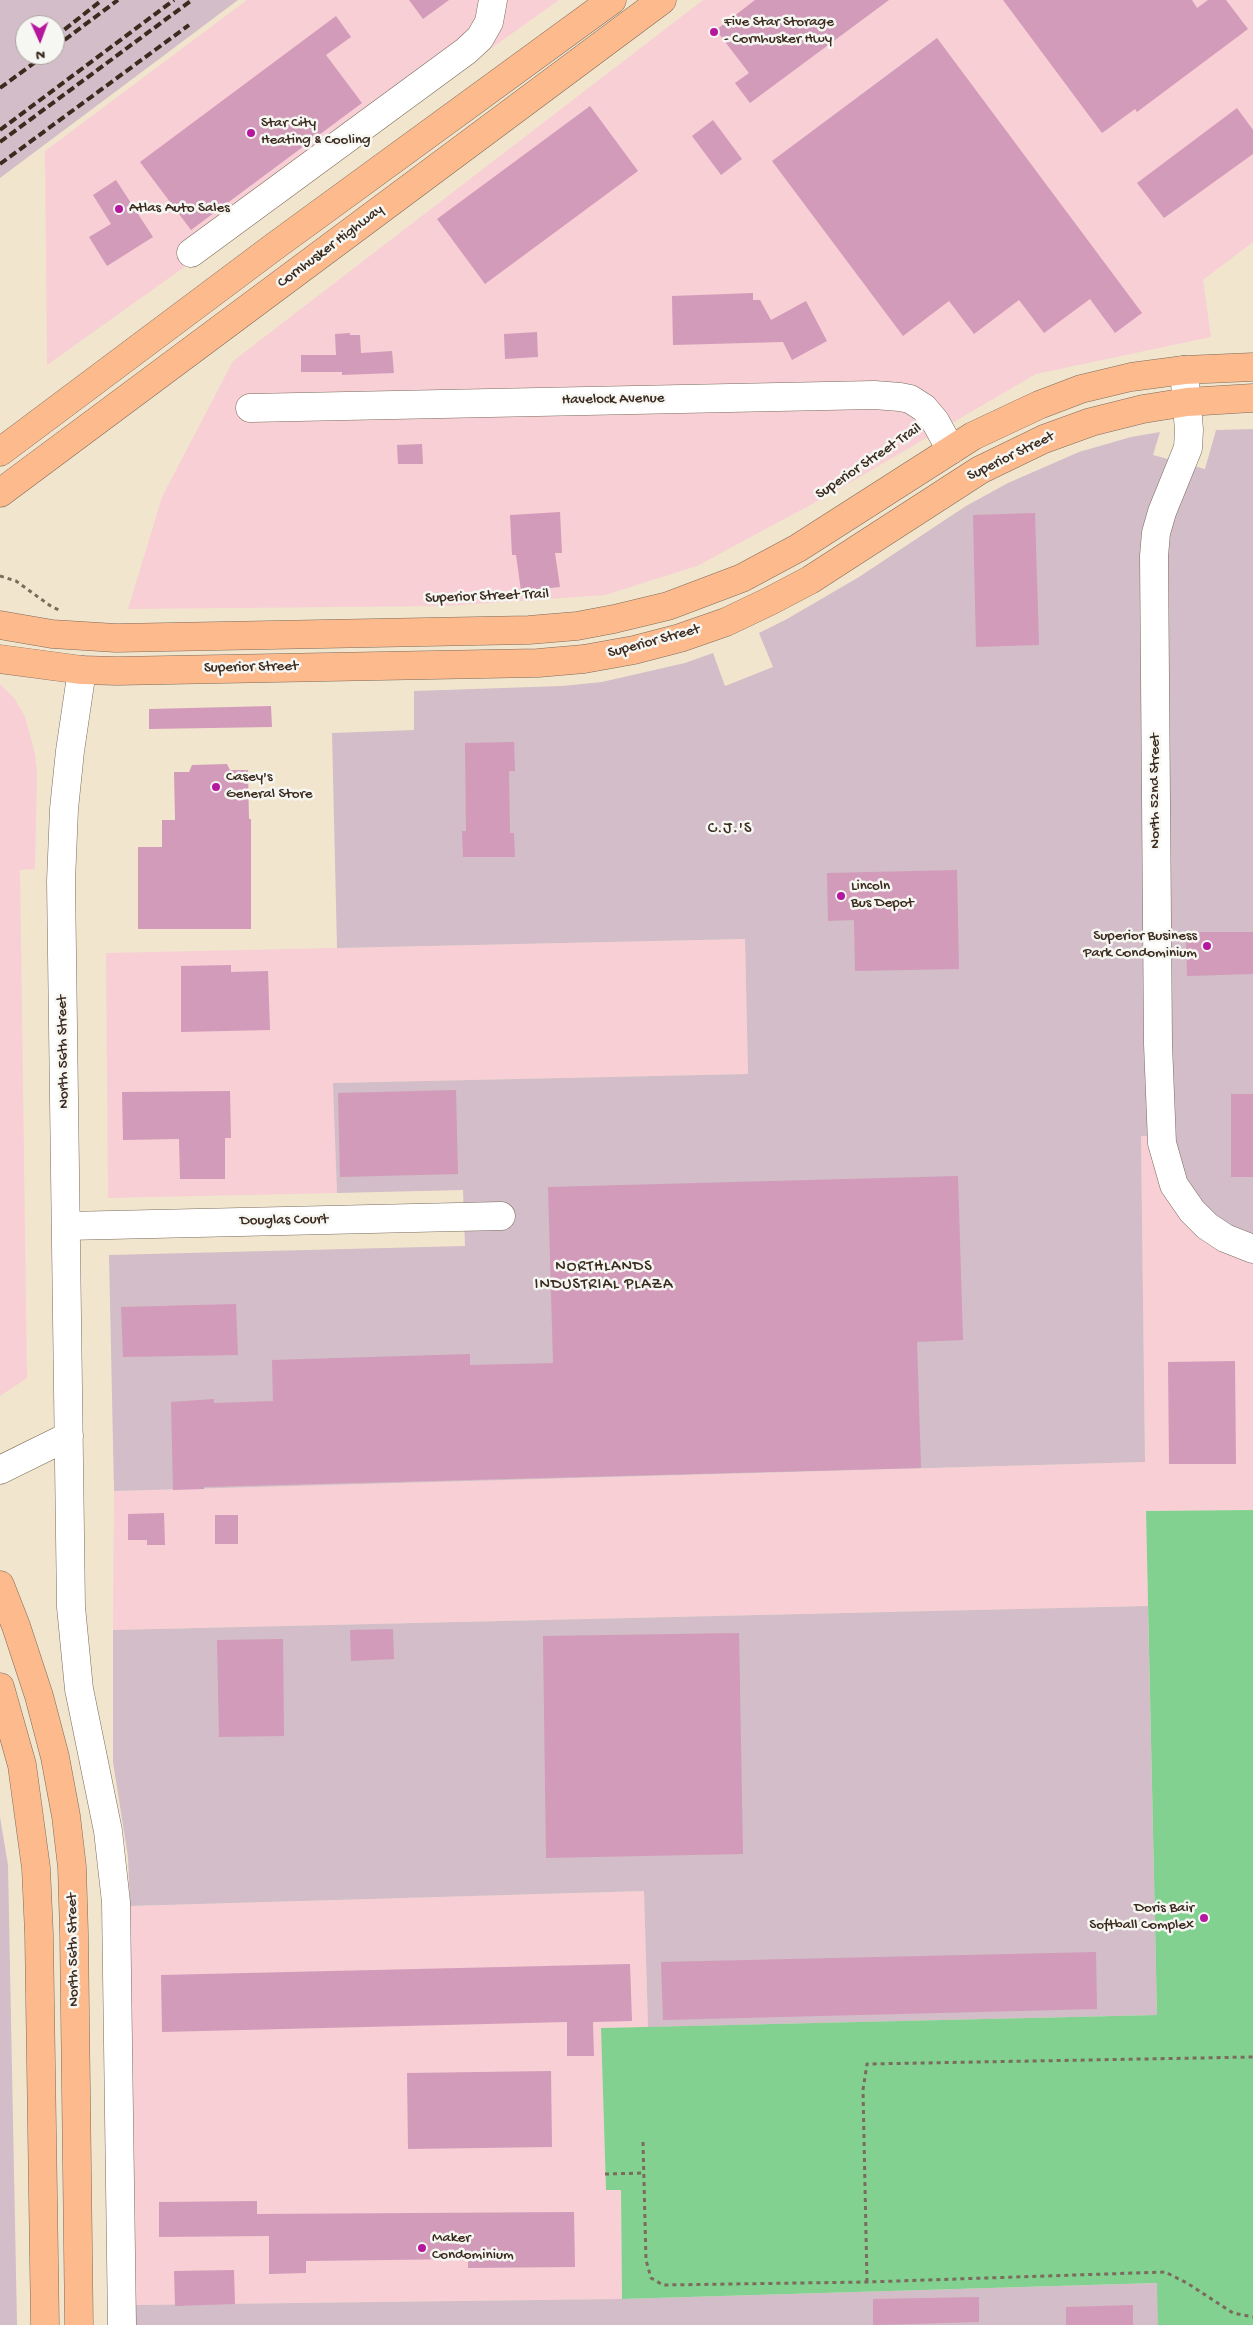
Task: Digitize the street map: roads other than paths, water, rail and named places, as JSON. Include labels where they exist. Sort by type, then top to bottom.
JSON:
[{"type":"main road","points":[[0,452],[275,246],[612,0]]},
{"type":"main road","name":"Cornhusker Highway","points":[[0,493],[646,5]]},
{"type":"main road","name":"Superior Street","points":[[0,625],[52,634],[116,638],[529,630],[577,626],[614,620],[668,606],[742,578],[798,548],[974,436],[1030,409],[1081,389],[1132,377],[1184,370],[1253,367]]},
{"type":"main road","name":"Superior Street","points":[[0,659],[82,670],[538,662],[584,659],[634,650],[680,638],[726,622],[778,597],[810,580],[962,480],[1020,450],[1067,430],[1143,409],[1187,402],[1253,398]]},
{"type":"main road","name":"North 56th Street","points":[[0,1585],[16,1626],[39,1696],[57,1767],[66,1816],[72,1866],[80,2325]]},
{"type":"main road","points":[[0,1687],[22,1765],[36,1868],[40,1934],[45,2325]]},
{"type":"street","points":[[191,253],[466,51],[480,38],[485,30],[489,22],[493,0]]},
{"type":"street","name":"North 52nd Street","points":[[1184,370],[1190,430],[1188,448],[1162,512],[1156,534],[1154,556],[1158,1044],[1162,1143],[1174,1185],[1192,1211],[1207,1226],[1225,1238],[1253,1249]]},
{"type":"street","name":"Havelock Avenue","points":[[250,408],[900,396],[910,399],[924,408],[935,421],[951,450]]},
{"type":"street","name":"North 56th Street","points":[[82,670],[66,790],[61,881],[71,1607],[76,1663],[85,1723],[102,1793],[116,1902],[122,2325]]},
{"type":"street","name":"Douglas Court","points":[[67,1226],[501,1216]]},
{"type":"street","points":[[0,1470],[69,1436]]},
{"type":"railway","points":[[65,29],[102,0]]},
{"type":"railway","points":[[65,40],[118,0]]},
{"type":"railway","points":[[0,130],[174,0]]},
{"type":"railway","points":[[0,142],[192,0]]},
{"type":"railway","points":[[0,164],[189,25]]},
{"type":"railway","points":[[0,88],[31,65]]},
{"type":"place","name":"Five Star Storage - Cornhusker Hwy","points":[[714,32]]},
{"type":"place","name":"Star City Heating & Cooling","points":[[251,133]]},
{"type":"place","name":"Atlas Auto Sales","points":[[119,209]]},
{"type":"place","name":"Casey's General Store","points":[[216,787]]},
{"type":"place","name":"Lincoln Bus Depot","points":[[841,896]]},
{"type":"place","name":"Superior Business Park Condominium","points":[[1207,946]]},
{"type":"place","name":"Doris Bair Softball Complex","points":[[1204,1918]]},
{"type":"place","name":"Maker Condominium","points":[[422,2248]]},
{"type":"district","name":"C.J.'S","points":[[730,830]]},
{"type":"district","name":"NORTHLANDS INDUSTRIAL PLAZA","points":[[604,1277]]}]
